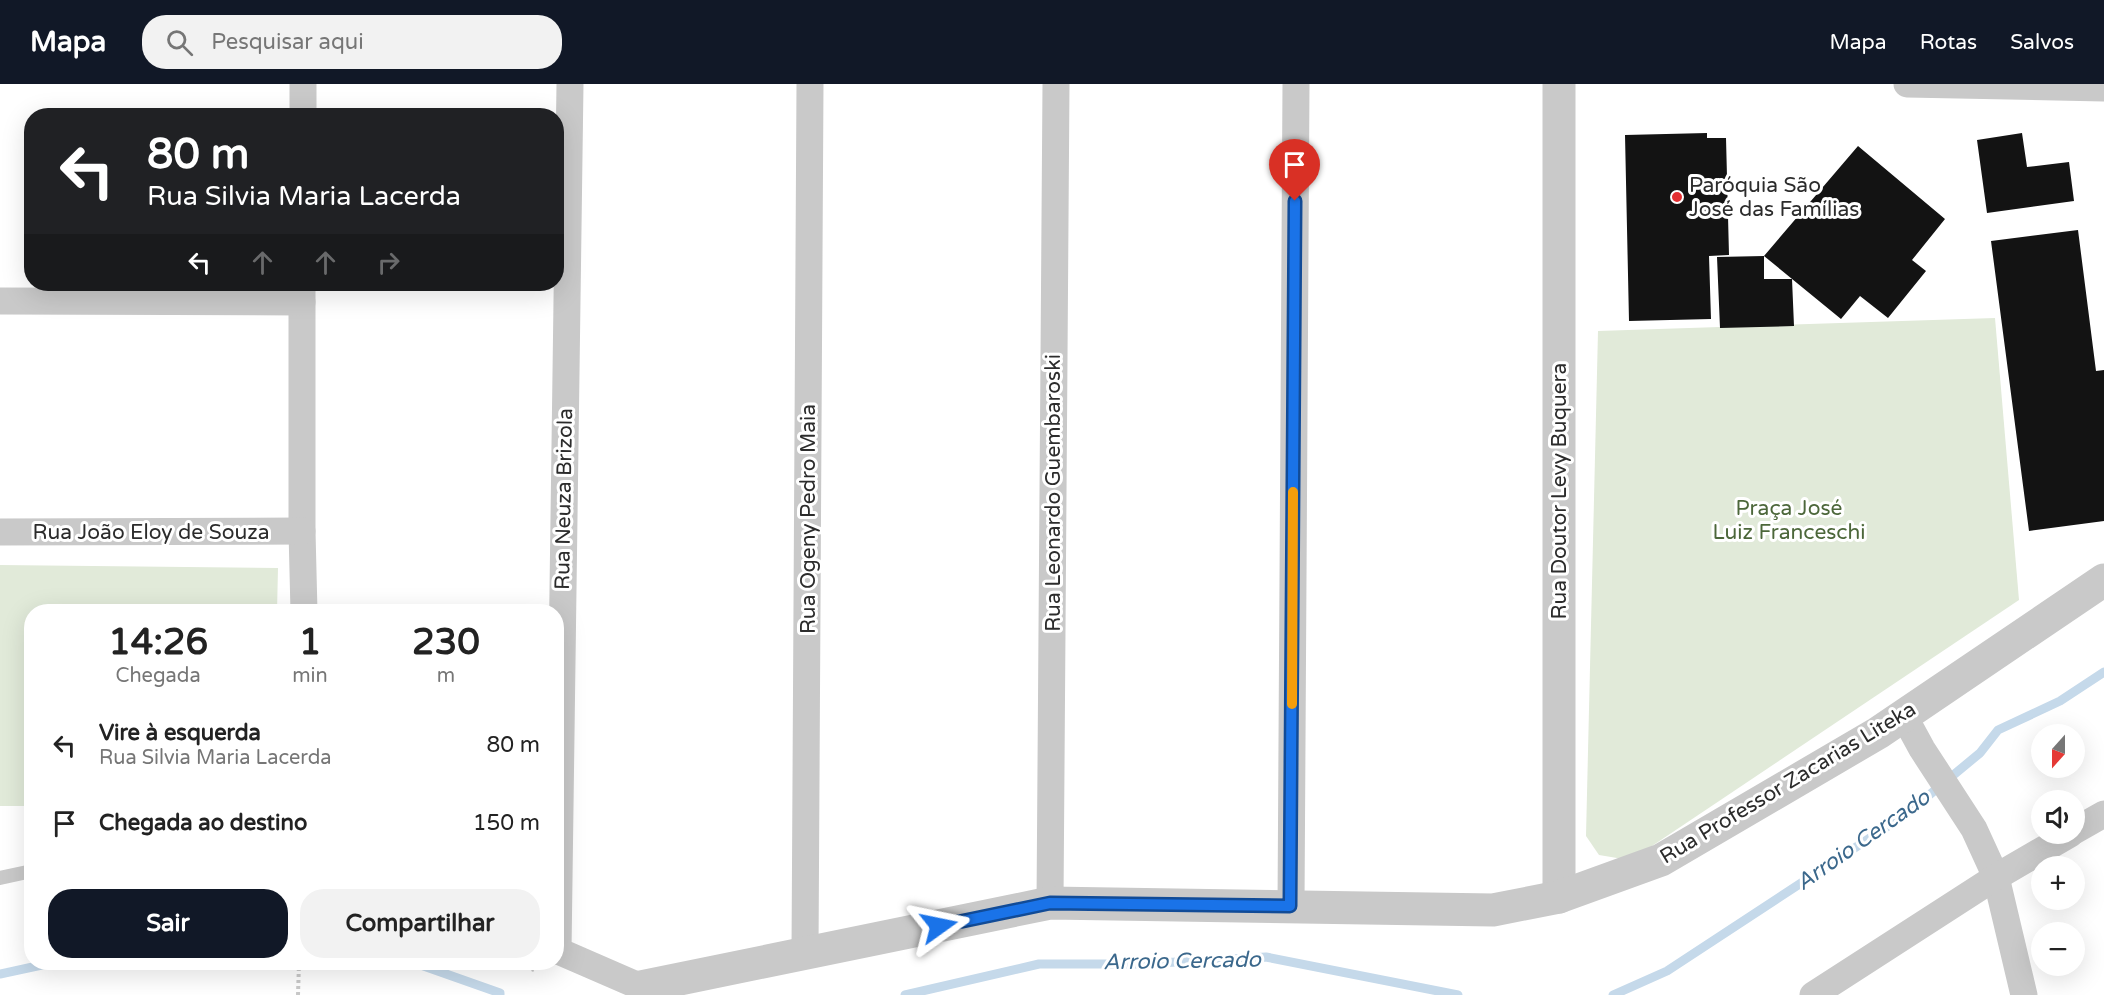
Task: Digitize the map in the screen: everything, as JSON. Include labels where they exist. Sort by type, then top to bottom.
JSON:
[{"type":"street","points":[[303,84],[303,108]]},
{"type":"street","name":"Rua Neuza Brizola","points":[[562,604],[570,84]]},
{"type":"street","name":"Rua Ogeny Pedro Maia","points":[[805,953],[810,84]]},
{"type":"street","name":"Rua Leonardo Guembaroski","points":[[1050,903],[1056,84]]},
{"type":"street","points":[[1290,906],[1296,84]]},
{"type":"street","name":"Rua Doutor Levy Buquera","points":[[1558,897],[1559,84]]},
{"type":"street","points":[[1907,84],[2104,88]]},
{"type":"street","points":[[0,301],[302,293],[304,604]]},
{"type":"street","name":"Rua João Eloy de Souza","points":[[0,532],[302,531]]},
{"type":"street","name":"Rua Professor Zacarias Liteka","points":[[564,954],[642,991],[805,953],[1050,903],[1493,910],[1558,897],[1661,860],[1904,716],[2104,580]]},
{"type":"street","points":[[1904,716],[1922,749],[1974,829],[1996,877],[2024,995]]},
{"type":"street","points":[[2085,825],[2104,814]]},
{"type":"street","points":[[1813,995],[1996,877],[2053,844]]},
{"type":"lane","points":[[0,878],[24,873]]},
{"type":"path","points":[[298,970],[298,995]]},
{"type":"green space","name":"Praça José Luiz Franceschi","points":[[1995,318],[2019,600],[1646,850],[1623,859],[1599,855],[1586,836],[1598,331]]},
{"type":"green space","points":[[0,565],[278,568],[277,604],[24,604],[24,806],[0,806]]},
{"type":"building","name":"Paróquia São José das Famílias","points":[[1707,133],[1707,138],[1726,138],[1729,255],[1709,256],[1711,319],[1629,321],[1625,135]]},
{"type":"building","points":[[2022,133],[2027,167],[2069,162],[2074,201],[1987,213],[1977,140]]},
{"type":"building","points":[[1858,146],[1945,219],[1912,260],[1926,271],[1888,318],[1860,296],[1841,319],[1764,256]]},
{"type":"building","points":[[2078,230],[2096,371],[2104,370],[2104,521],[2029,531],[1991,241]]},
{"type":"building","points":[[1764,256],[1764,279],[1792,279],[1794,326],[1720,328],[1717,257]]},
{"type":"waterway","name":"Arroio Cercado","points":[[1613,995],[1667,971],[1905,815],[1980,753],[1998,730],[2060,701],[2104,672]]},
{"type":"waterway","name":"Arroio Cercado","points":[[905,995],[1039,964],[1141,964],[1266,957],[1458,995]]},
{"type":"waterway","name":"Arroio Cercado","points":[[0,974],[24,969]]},
{"type":"waterway","name":"Arroio Cercado","points":[[435,970],[500,993],[500,995]]},
{"type":"slow traffic","points":[[1292,704],[1293,492]]},
{"type":"place","name":"Paróquia São José das Famílias","points":[[1677,197]]},
{"type":"route","points":[[939,926],[1050,903],[1290,906],[1295,201]]}]
